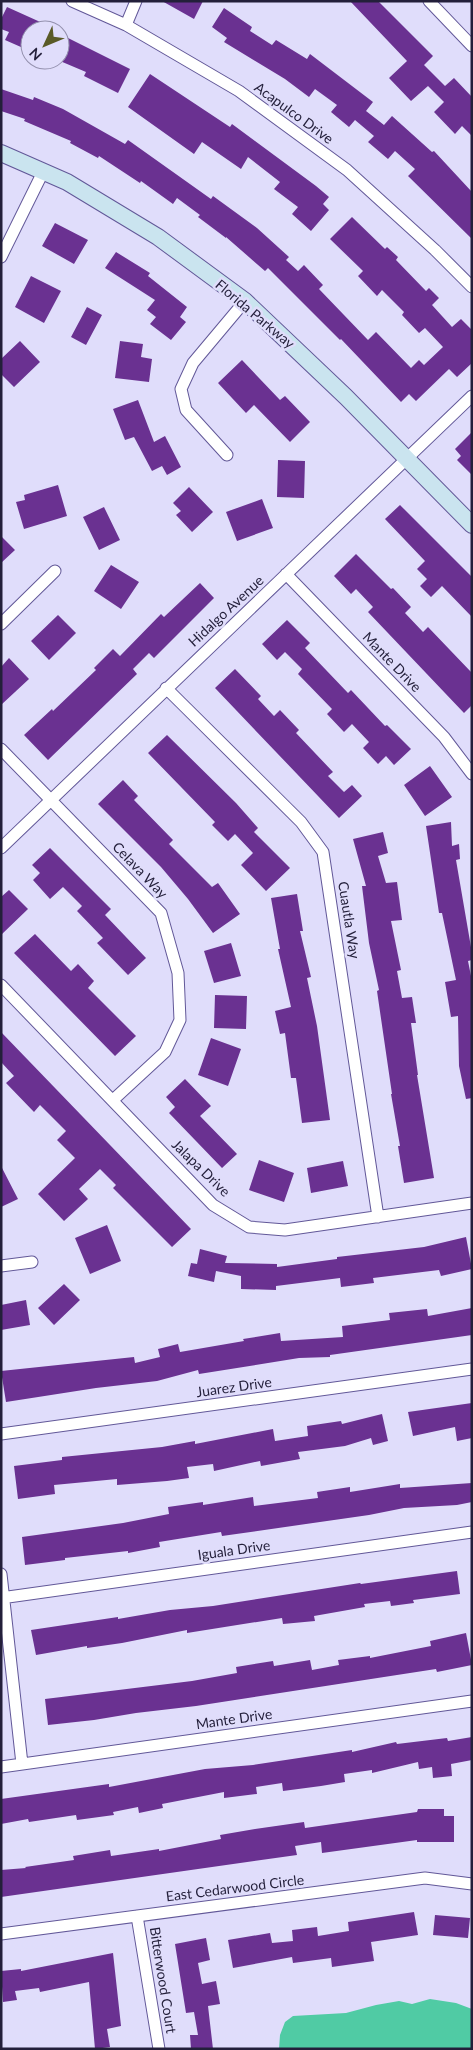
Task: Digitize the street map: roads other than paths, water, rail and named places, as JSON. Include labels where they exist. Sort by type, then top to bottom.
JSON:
[{"type":"street","name":"Acapulco Drive","points":[[72,1],[126,25],[239,91],[347,170],[435,250],[472,287]]},
{"type":"street","points":[[126,25],[136,1]]},
{"type":"street","points":[[429,1],[472,46]]},
{"type":"street","name":"Florida Parkway","points":[[1,153],[67,182],[158,237],[245,301],[407,457],[472,525]]},
{"type":"street","points":[[1,257],[43,172]]},
{"type":"street","points":[[227,455],[186,410],[181,389],[193,363],[245,301]]},
{"type":"street","name":"Hidalgo Avenue","points":[[1,848],[472,396]]},
{"type":"street","points":[[1,624],[55,571]]},
{"type":"street","name":"Mante Drive","points":[[286,574],[444,737],[472,774]]},
{"type":"street","name":"Cuautla Way","points":[[166,688],[300,822],[323,852],[378,1217]]},
{"type":"street","name":"Celava Way","points":[[1,749],[161,913],[178,974],[180,1020],[165,1052],[113,1100]]},
{"type":"street","name":"Jalapa Drive","points":[[1,985],[213,1205],[249,1227],[285,1230],[472,1203]]},
{"type":"street","points":[[1,1266],[32,1262]]},
{"type":"street","name":"Juarez Drive","points":[[1,1434],[472,1369]]},
{"type":"street","name":"Iguala Drive","points":[[3,1597],[472,1532]]},
{"type":"street","points":[[1,1574],[22,1764]]},
{"type":"street","name":"Mante Drive","points":[[1,1767],[472,1701]]},
{"type":"street","name":"East Cedarwood Circle","points":[[1,1934],[425,1878],[472,1884]]},
{"type":"street","name":"Bitterwood Court","points":[[137,1916],[159,2049]]}]
